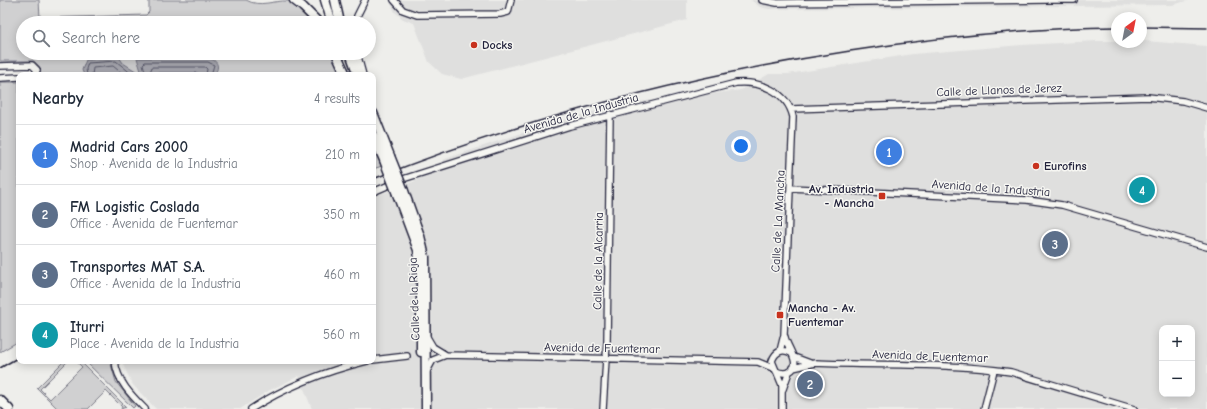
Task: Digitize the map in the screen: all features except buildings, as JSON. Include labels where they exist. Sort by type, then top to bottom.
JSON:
[{"type":"main road","points":[[294,0],[303,6],[312,16]]},
{"type":"main road","points":[[325,0],[330,16]]},
{"type":"main road","points":[[335,0],[338,16]]},
{"type":"main road","points":[[339,60],[345,72]]},
{"type":"main road","points":[[345,60],[349,72]]},
{"type":"main road","points":[[353,60],[357,72]]},
{"type":"main road","points":[[376,123],[400,192]]},
{"type":"main road","points":[[376,140],[387,158]]},
{"type":"main road","name":"Calle de la Rioja","points":[[400,192],[420,236],[426,257],[426,409]]},
{"type":"main road","name":"Calle de la Rioja","points":[[400,192],[418,250],[419,260],[421,409]]},
{"type":"main road","points":[[0,400],[9,409]]},
{"type":"street","points":[[357,16],[365,0]]},
{"type":"street","points":[[394,0],[403,10],[417,15],[500,14],[508,12],[511,0]]},
{"type":"street","points":[[762,0],[777,3],[1046,0]]},
{"type":"street","points":[[1049,0],[1074,0]]},
{"type":"street","points":[[359,60],[362,72]]},
{"type":"street","points":[[0,66],[32,65],[37,70],[36,72]]},
{"type":"street","points":[[0,78],[16,77]]},
{"type":"street","name":"Avenida de la Industria","points":[[376,191],[403,179],[610,114],[736,83],[756,83],[772,90],[792,109]]},
{"type":"street","name":"Calle de Llanos de Jerez","points":[[792,109],[1135,97],[1168,99],[1207,108]]},
{"type":"street","name":"Calle de La Mancha","points":[[792,109],[791,188],[784,335],[786,345],[793,355]]},
{"type":"street","name":"Calle de la Alcarria","points":[[603,409],[606,359],[610,114]]},
{"type":"street","name":"Avenida de la Industria","points":[[791,188],[1044,202],[1068,207],[1207,247]]},
{"type":"street","name":"Calle de La Mancha","points":[[778,353],[784,335]]},
{"type":"street","points":[[427,337],[433,347],[446,355]]},
{"type":"street","points":[[782,409],[783,389],[795,363],[793,355],[786,351],[778,353],[772,361],[783,389]]},
{"type":"street","name":"Avenida de Fuentemar","points":[[758,362],[778,353]]},
{"type":"street","points":[[427,371],[433,360],[446,355]]},
{"type":"street","name":"Avenida de Fuentemar","points":[[446,355],[758,362],[775,370]]},
{"type":"street","name":"Avenida de Fuentemar","points":[[793,355],[815,363]]},
{"type":"street","points":[[376,360],[407,356]]},
{"type":"street","name":"Avenida de Fuentemar","points":[[791,370],[815,363],[968,367],[1011,372],[1134,409]]},
{"type":"street","points":[[116,364],[121,382],[145,409]]},
{"type":"street","points":[[251,409],[270,396],[307,380],[355,364]]},
{"type":"street","points":[[775,370],[782,373],[791,370]]},
{"type":"street","points":[[984,409],[994,370]]},
{"type":"shaded area","points":[[0,0],[39,0],[40,16],[16,16],[16,60],[335,60],[341,72],[40,72],[40,67],[34,61],[0,61]]},
{"type":"shaded area","points":[[149,0],[246,0],[262,4],[288,1],[299,8],[307,16],[111,16],[146,15],[149,12]]},
{"type":"shaded area","points":[[389,0],[687,0],[687,20],[461,79],[442,74],[429,62],[414,23],[403,19],[395,12]]},
{"type":"shaded area","points":[[751,0],[1189,0],[1173,5],[769,9],[760,7]]},
{"type":"shaded area","points":[[1111,41],[1111,48],[1147,48],[1147,41],[1207,46],[1207,409],[312,409],[299,376],[270,390],[240,409],[156,409],[133,385],[123,365],[376,364],[376,196],[415,181],[445,159],[543,126],[620,104],[741,90],[769,74],[788,74],[913,54],[1022,45]]},
{"type":"shaded area","points":[[0,82],[16,82],[16,343],[0,352]]},
{"type":"shaded area","points":[[376,152],[382,166],[376,168]]},
{"type":"shaded area","points":[[61,364],[65,364],[40,389],[50,399],[82,367],[79,364],[83,364],[126,407],[121,409],[122,407],[106,391],[88,409],[58,409],[37,388]]},
{"type":"shaded area","points":[[88,364],[111,364],[116,382],[135,406],[133,408]]},
{"type":"water","points":[[86,60],[121,60],[123,63],[137,72],[83,72],[82,70]]},
{"type":"water","points":[[138,60],[212,60],[216,62],[218,67],[215,72],[140,72]]},
{"type":"railway","points":[[376,178],[431,157],[548,118],[668,86],[728,73],[789,61],[916,41],[1017,31],[1111,27]]},
{"type":"railway","points":[[1147,27],[1207,28]]},
{"type":"railway","points":[[0,368],[16,359]]},
{"type":"place","name":"Docks","points":[[474,45]]},
{"type":"place","name":"Madrid Cars 2000","points":[[889,152]]},
{"type":"place","name":"Eurofins","points":[[1036,166]]},
{"type":"place","name":"Iturri","points":[[1142,190]]},
{"type":"place","name":"Av. Industria - Mancha","points":[[882,196]]},
{"type":"place","name":"Transportes MAT S.A.","points":[[1055,244]]},
{"type":"place","name":"Mancha - Av. Fuentemar","points":[[780,315]]},
{"type":"place","name":"FM Logistic Coslada","points":[[810,384]]}]
